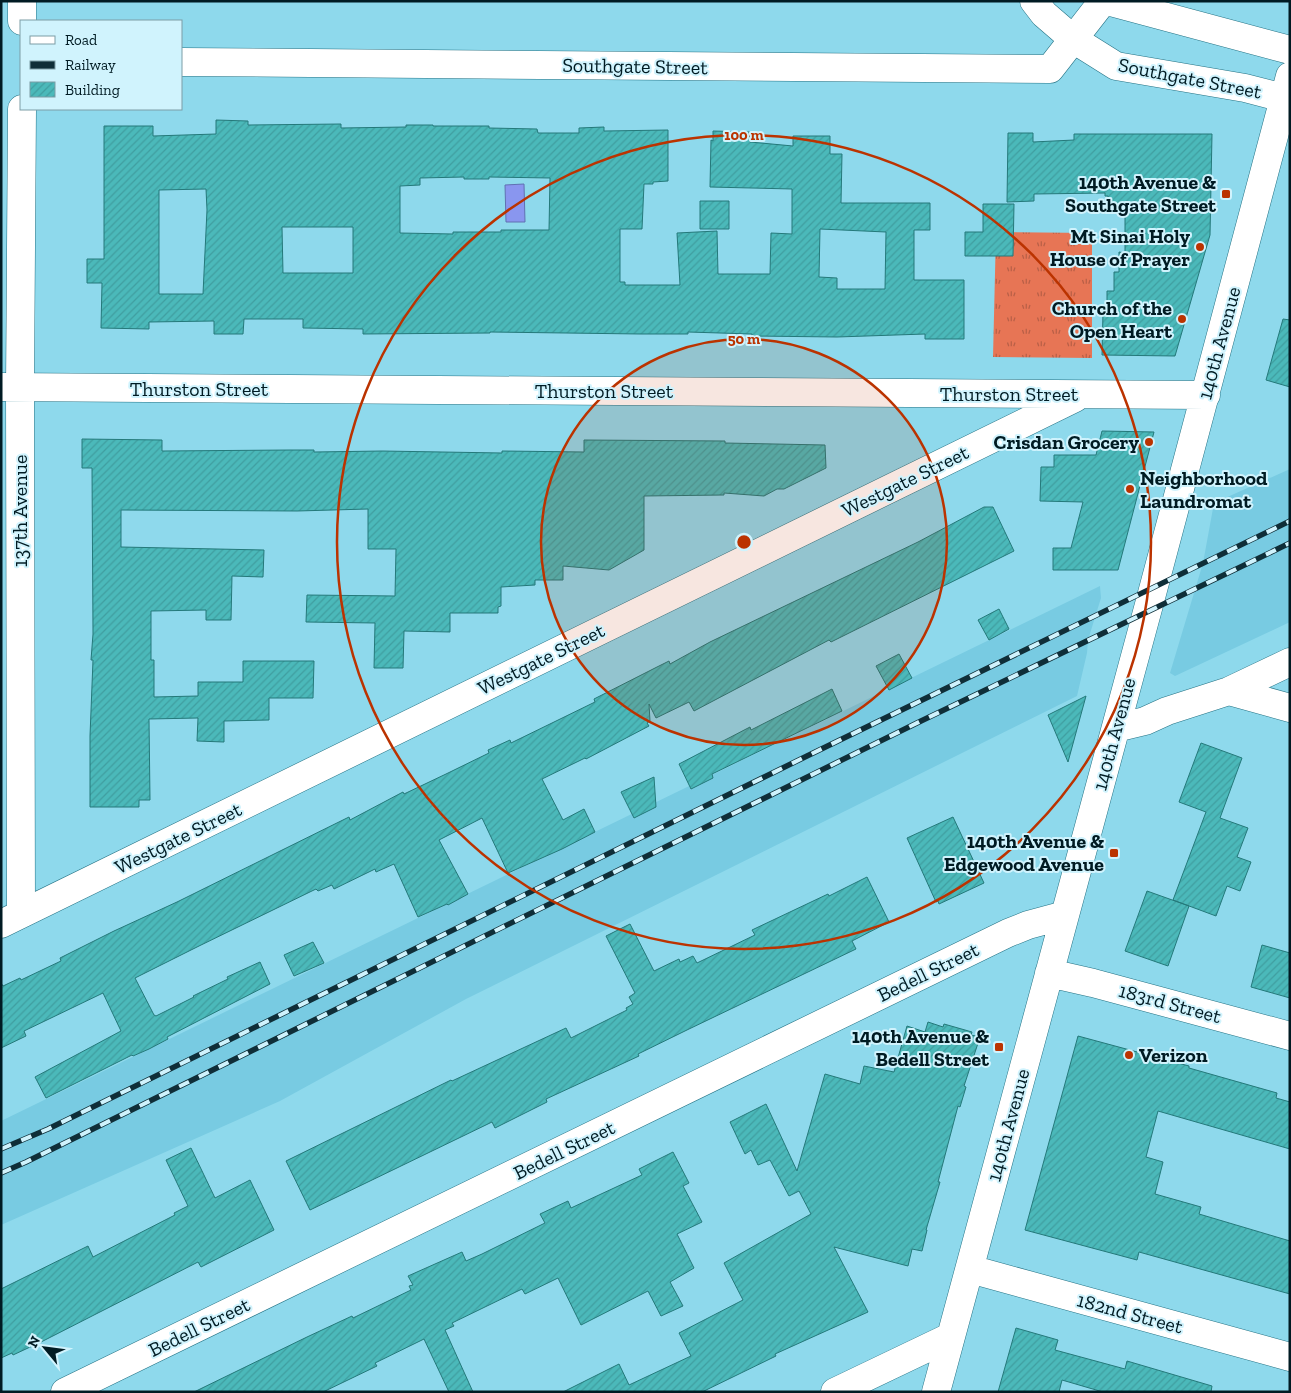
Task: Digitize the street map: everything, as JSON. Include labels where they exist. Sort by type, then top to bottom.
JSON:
[{"type":"street","points":[[22,1],[22,20]]},
{"type":"street","points":[[1034,1],[1044,14],[1073,38]]},
{"type":"street","name":"Southgate Street","points":[[182,62],[1050,69],[1103,1]]},
{"type":"street","points":[[1106,1],[1290,50]]},
{"type":"street","name":"Southgate Street","points":[[1073,38],[1116,66],[1245,88],[1287,87]]},
{"type":"street","name":"140th Avenue","points":[[936,1392],[1206,395],[1287,87]]},
{"type":"street","name":"137th Avenue","points":[[11,919],[10,387],[22,110]]},
{"type":"street","name":"Thurston Street","points":[[10,387],[1206,395]]},
{"type":"street","name":"Westgate Street","points":[[11,919],[1081,395]]},
{"type":"street","points":[[1116,728],[1145,721],[1167,711],[1229,691],[1290,662]]},
{"type":"street","points":[[1229,691],[1290,708]]},
{"type":"street","name":"Bedell Street","points":[[65,1392],[1008,933],[1028,925],[1065,915]]},
{"type":"street","name":"183rd Street","points":[[1049,974],[1093,983],[1290,1036]]},
{"type":"street","name":"182nd Street","points":[[970,1269],[1290,1357]]},
{"type":"street","points":[[835,1392],[950,1336]]},
{"type":"shaded area","points":[[1290,469],[1290,622],[1175,676],[1170,673],[1203,563],[1214,503]]},
{"type":"shaded area","points":[[1100,586],[1101,598],[1088,640],[1087,653],[1077,696],[466,999],[280,1101],[1,1225],[1,1121]]},
{"type":"green space","points":[[996,232],[1092,233],[1092,358],[993,357]]},
{"type":"water","points":[[524,184],[525,222],[506,222],[505,185]]},
{"type":"building","points":[[216,120],[248,121],[248,125],[341,124],[341,128],[406,127],[406,125],[489,126],[489,128],[537,129],[538,133],[579,133],[579,128],[604,127],[604,131],[668,130],[668,181],[644,184],[642,229],[620,229],[620,282],[625,282],[625,285],[680,285],[677,233],[717,231],[718,274],[770,274],[771,233],[792,234],[792,189],[710,187],[711,140],[713,141],[713,131],[750,132],[750,142],[793,146],[793,136],[830,136],[830,154],[842,154],[841,203],[930,203],[930,230],[914,230],[914,280],[964,280],[964,339],[925,339],[925,334],[837,337],[752,336],[752,334],[688,332],[688,334],[490,332],[363,334],[363,329],[303,328],[303,319],[244,319],[243,334],[214,334],[214,321],[149,322],[149,329],[101,328],[102,283],[87,283],[87,259],[104,259],[104,126],[153,126],[153,136],[216,134]],"holes":[[[420,178],[550,178],[549,230],[501,230],[501,232],[453,232],[453,234],[400,233],[400,186],[420,185]],[[206,189],[207,210],[203,294],[159,294],[159,190]],[[282,227],[353,227],[353,273],[283,273]],[[820,229],[886,232],[885,289],[837,289],[837,278],[819,277]]]},
{"type":"building","points":[[1008,133],[1033,133],[1033,142],[1074,140],[1074,134],[1212,134],[1210,235],[1175,356],[1102,355],[1103,312],[1107,311],[1107,291],[1114,291],[1114,272],[1119,272],[1119,252],[1125,253],[1125,206],[1108,206],[1108,196],[1105,196],[1105,193],[1034,194],[1034,201],[1007,202]]},
{"type":"building","points":[[700,201],[729,201],[729,229],[700,229]]},
{"type":"building","points":[[983,204],[1014,204],[1013,256],[965,256],[965,232],[983,232]]},
{"type":"building","points":[[1283,319],[1290,320],[1290,387],[1266,380]]},
{"type":"building","points":[[1102,431],[1154,432],[1118,570],[1053,570],[1053,548],[1071,548],[1083,502],[1040,501],[1041,467],[1054,467],[1054,455],[1096,455]]},
{"type":"building","points":[[82,439],[162,440],[162,451],[314,450],[314,452],[502,453],[502,451],[584,452],[584,440],[725,441],[725,443],[825,445],[826,468],[784,489],[777,489],[764,496],[724,493],[724,495],[644,496],[644,550],[609,570],[563,566],[563,580],[535,580],[535,585],[501,587],[501,606],[498,607],[498,613],[450,613],[450,632],[404,631],[403,668],[374,668],[375,623],[306,622],[307,595],[395,596],[396,549],[368,549],[368,509],[297,511],[121,510],[121,547],[264,550],[263,577],[232,576],[231,620],[206,620],[206,610],[151,611],[151,660],[154,660],[154,697],[198,696],[198,682],[243,682],[243,661],[314,661],[313,698],[269,698],[269,720],[224,721],[224,742],[197,741],[198,718],[149,719],[150,800],[139,800],[139,807],[90,807],[93,660],[91,660],[93,634],[92,468],[82,468]]},
{"type":"building","points":[[984,507],[993,507],[1014,551],[831,642],[829,640],[694,711],[689,702],[656,718],[649,704],[650,721],[647,723],[649,726],[586,759],[542,779],[563,820],[584,809],[595,832],[508,873],[482,818],[439,840],[468,894],[448,905],[418,917],[394,864],[376,872],[375,869],[334,889],[332,885],[318,891],[316,889],[135,978],[156,1016],[228,979],[227,977],[260,962],[270,984],[167,1037],[168,1039],[149,1049],[132,1055],[46,1098],[35,1077],[121,1031],[103,993],[24,1031],[26,1036],[1,1048],[1,983],[3,986],[20,978],[21,980],[61,961],[60,958],[114,931],[349,817],[350,820],[403,792],[404,794],[446,774],[489,753],[488,750],[510,740],[511,743],[595,702],[594,699],[669,661],[670,664],[710,642],[918,542]]},
{"type":"building","points":[[999,609],[1009,629],[989,640],[978,620]]},
{"type":"building","points":[[899,654],[912,678],[889,690],[876,666]]},
{"type":"building","points":[[832,689],[842,711],[712,774],[713,778],[691,789],[679,764],[750,727],[751,730]]},
{"type":"building","points":[[1086,696],[1068,762],[1048,715]]},
{"type":"building","points":[[1201,743],[1242,758],[1220,818],[1248,828],[1237,857],[1251,862],[1240,891],[1227,886],[1216,916],[1173,900],[1206,812],[1179,802]]},
{"type":"building","points":[[654,777],[656,807],[634,818],[621,792]]},
{"type":"building","points":[[953,817],[984,883],[939,904],[938,901],[936,902],[907,838]]},
{"type":"building","points":[[867,877],[889,922],[852,941],[856,949],[638,1054],[639,1056],[546,1099],[547,1102],[495,1128],[492,1122],[310,1210],[286,1161],[451,1080],[566,1028],[571,1038],[627,1010],[626,1008],[633,1004],[629,997],[635,993],[606,936],[630,924],[654,971],[679,959],[680,962],[693,956],[697,963],[755,935],[752,930]]},
{"type":"building","points":[[1147,891],[1189,906],[1168,966],[1125,951]]},
{"type":"building","points":[[313,942],[324,963],[294,976],[284,955]]},
{"type":"building","points":[[1262,945],[1290,953],[1290,998],[1251,987]]},
{"type":"building","points":[[928,1022],[943,1027],[944,1024],[972,1032],[971,1035],[980,1037],[964,1086],[966,1087],[960,1107],[958,1106],[922,1251],[912,1249],[908,1266],[834,1247],[868,1312],[775,1354],[776,1356],[702,1392],[563,1392],[619,1364],[629,1385],[691,1356],[679,1333],[743,1300],[724,1263],[811,1214],[799,1191],[789,1196],[770,1160],[758,1165],[751,1150],[745,1154],[730,1122],[766,1104],[797,1171],[825,1074],[860,1084],[864,1066],[894,1072],[907,1026],[925,1032]]},
{"type":"building","points":[[1078,1036],[1189,1066],[1189,1068],[1277,1093],[1276,1098],[1290,1102],[1290,1149],[1158,1111],[1146,1157],[1163,1162],[1155,1194],[1201,1207],[1199,1214],[1290,1241],[1290,1294],[1139,1252],[1137,1260],[1025,1230]]},
{"type":"building","points":[[191,1148],[215,1198],[250,1180],[274,1230],[201,1267],[198,1262],[43,1341],[13,1355],[12,1353],[1,1358],[1,1289],[88,1246],[93,1257],[175,1215],[174,1213],[188,1206],[166,1160]]},
{"type":"building","points":[[673,1152],[689,1183],[683,1186],[702,1222],[677,1234],[694,1268],[670,1282],[683,1306],[661,1316],[648,1291],[581,1325],[558,1278],[525,1294],[522,1289],[452,1323],[454,1326],[445,1330],[473,1392],[449,1392],[424,1339],[375,1363],[377,1366],[323,1392],[194,1392],[307,1337],[352,1316],[353,1318],[411,1290],[409,1286],[413,1285],[408,1276],[462,1252],[466,1261],[482,1254],[545,1223],[540,1214],[568,1201],[571,1208],[642,1175],[639,1169]]},
{"type":"building","points":[[1016,1328],[1058,1340],[1055,1350],[1125,1369],[1127,1361],[1212,1386],[1211,1392],[1103,1392],[1062,1380],[1059,1392],[998,1392]]},
{"type":"railway","points":[[1,1149],[48,1129],[1290,521]]},
{"type":"railway","points":[[1,1173],[921,721],[1290,543]]},
{"type":"place","name":"140th Avenue & Southgate Street","points":[[1226,194]]},
{"type":"place","name":"Mt Sinai Holy House of Prayer","points":[[1200,247]]},
{"type":"place","name":"Church of the Open Heart","points":[[1182,319]]},
{"type":"place","name":"Crisdan Grocery","points":[[1149,442]]},
{"type":"place","name":"Neighborhood Laundromat","points":[[1130,489]]},
{"type":"place","name":"140th Avenue & Edgewood Avenue","points":[[1114,853]]},
{"type":"place","name":"140th Avenue & Bedell Street","points":[[999,1047]]},
{"type":"place","name":"Verizon","points":[[1129,1055]]}]
